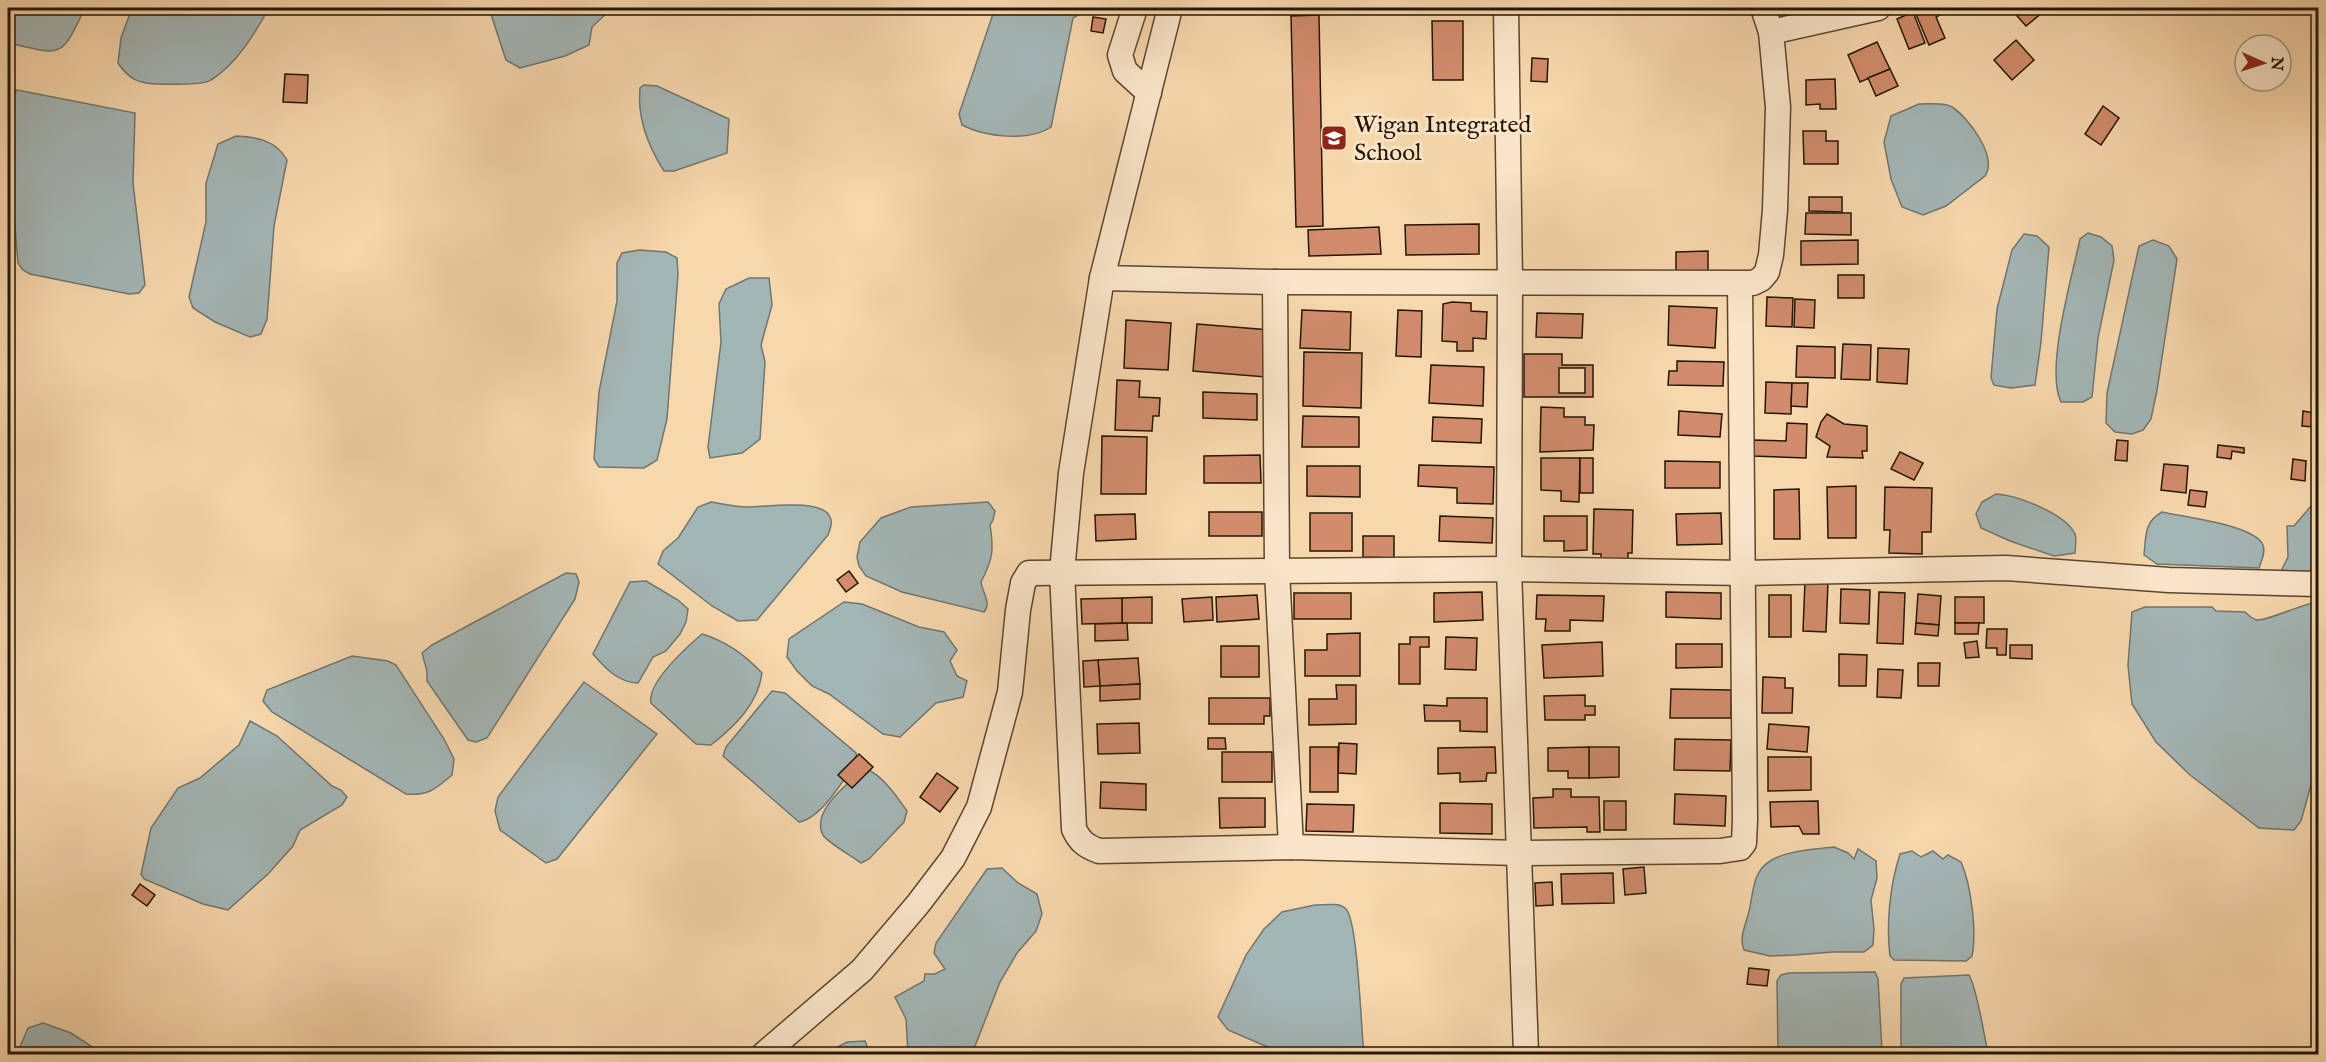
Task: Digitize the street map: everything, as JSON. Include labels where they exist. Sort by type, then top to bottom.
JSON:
[{"type":"street","points":[[1135,8],[1120,55],[1125,71],[1149,93]]},
{"type":"street","points":[[1170,8],[1102,278],[1071,473],[1062,572],[1074,829],[1079,840],[1087,846],[1099,850],[1291,848],[1519,853],[1720,851],[1740,848],[1744,843],[1745,819],[1740,284]]},
{"type":"street","points":[[1506,8],[1510,282],[1509,570],[1526,1054]]},
{"type":"street","points":[[1102,278],[1275,282],[1740,284],[1761,279],[1767,272],[1772,255],[1778,106],[1772,32],[1763,8]]},
{"type":"street","points":[[1772,32],[1878,8]]},
{"type":"street","points":[[1275,282],[1277,572],[1291,848]]},
{"type":"street","points":[[764,1054],[862,970],[918,904],[953,858],[979,807],[1010,692],[1018,610],[1023,583],[1029,573],[1509,570],[1743,573],[2006,568],[2169,580],[2319,584]]},
{"type":"shaded area","points":[[8,8],[85,8],[64,45],[58,50],[50,51],[8,43]]},
{"type":"shaded area","points":[[132,8],[269,8],[245,47],[229,66],[211,80],[194,84],[153,84],[131,77],[118,63],[121,38]]},
{"type":"shaded area","points":[[489,8],[612,8],[592,27],[589,45],[565,56],[520,68],[506,60]]},
{"type":"shaded area","points":[[995,8],[1087,8],[1073,18],[1051,127],[1042,132],[1019,136],[994,135],[962,125],[959,114]]},
{"type":"shaded area","points":[[644,85],[657,86],[729,119],[727,153],[674,171],[664,171],[653,152],[642,121],[640,88]]},
{"type":"shaded area","points":[[17,90],[135,113],[133,183],[145,285],[139,293],[129,294],[30,274],[18,263],[8,143],[9,110]]},
{"type":"shaded area","points":[[1919,104],[1945,104],[1959,112],[1980,138],[1988,159],[1985,176],[1946,206],[1923,215],[1902,207],[1891,179],[1884,142],[1891,116]]},
{"type":"shaded area","points":[[236,136],[265,141],[277,148],[287,160],[274,226],[267,319],[261,334],[250,337],[215,322],[193,308],[189,297],[206,222],[206,183],[218,144]]},
{"type":"shaded area","points":[[2088,233],[2101,237],[2112,246],[2114,260],[2098,338],[2092,397],[2083,402],[2061,402],[2057,387],[2058,346],[2080,239]]},
{"type":"shaded area","points":[[2024,234],[2037,236],[2049,247],[2041,342],[2035,385],[2011,388],[1994,385],[1991,378],[1997,309],[2012,250]]},
{"type":"shaded area","points":[[2153,240],[2169,246],[2177,259],[2157,390],[2151,419],[2143,430],[2132,434],[2115,432],[2106,423],[2107,393],[2139,246]]},
{"type":"shaded area","points":[[639,250],[666,252],[677,258],[678,274],[667,419],[657,460],[644,468],[599,467],[594,459],[599,392],[617,301],[617,263],[622,253]]},
{"type":"shaded area","points":[[749,278],[769,278],[772,305],[761,345],[765,362],[760,439],[742,453],[710,458],[708,447],[721,342],[719,304],[726,289]]},
{"type":"shaded area","points":[[1996,494],[2028,502],[2062,519],[2075,534],[2075,553],[2054,556],[1981,528],[1976,514],[1982,502]]},
{"type":"shaded area","points":[[2318,498],[2318,577],[2283,575],[2282,569],[2288,557],[2287,526],[2294,526]]},
{"type":"shaded area","points":[[711,502],[743,507],[805,505],[825,511],[830,517],[828,535],[757,620],[738,621],[712,606],[658,564],[663,551],[678,538],[698,507]]},
{"type":"shaded area","points":[[988,502],[995,511],[990,525],[992,554],[981,582],[987,601],[984,612],[902,592],[866,576],[859,566],[857,557],[860,542],[881,518],[911,507]]},
{"type":"shaded area","points":[[2162,512],[2201,519],[2247,532],[2257,538],[2264,548],[2259,568],[2157,564],[2144,555],[2145,542],[2149,525]]},
{"type":"shaded area","points":[[566,573],[576,574],[579,582],[575,599],[487,738],[476,742],[468,740],[427,681],[422,653],[432,645]]},
{"type":"shaded area","points":[[646,581],[678,600],[688,609],[686,622],[680,634],[666,651],[653,657],[638,683],[619,678],[593,654],[630,582]]},
{"type":"shaded area","points":[[844,602],[862,604],[919,627],[944,632],[957,650],[950,661],[957,676],[967,681],[963,697],[936,703],[900,737],[883,734],[829,694],[812,686],[787,657],[789,639]]},
{"type":"shaded area","points":[[2317,602],[2318,760],[2301,821],[2294,830],[2259,828],[2190,775],[2156,742],[2132,704],[2128,665],[2132,612],[2145,607],[2212,607],[2216,611],[2245,612],[2252,618],[2262,620]]},
{"type":"shaded area","points":[[702,634],[735,649],[762,673],[756,695],[744,714],[711,745],[696,744],[651,703],[651,695],[661,676],[678,656]]},
{"type":"shaded area","points":[[352,656],[388,661],[396,665],[444,739],[454,759],[452,775],[436,788],[421,794],[406,794],[272,712],[263,701],[267,690]]},
{"type":"shaded area","points":[[584,682],[657,734],[557,859],[546,863],[500,830],[495,811],[498,797]]},
{"type":"shaded area","points":[[772,691],[785,693],[856,753],[857,760],[832,797],[816,813],[799,822],[723,756],[726,747]]},
{"type":"shaded area","points":[[250,721],[277,736],[347,797],[342,805],[300,830],[293,846],[268,874],[228,910],[203,904],[144,879],[141,874],[151,828],[178,788],[200,778],[239,745]]},
{"type":"shaded area","points":[[865,768],[872,771],[894,792],[907,811],[904,822],[869,859],[861,863],[826,838],[820,826],[827,807],[842,789]]},
{"type":"shaded area","points":[[1834,847],[1848,853],[1854,859],[1858,849],[1876,861],[1877,878],[1871,900],[1873,945],[1864,952],[1770,956],[1744,950],[1742,937],[1754,883],[1764,866],[1772,860],[1792,853]]},
{"type":"shaded area","points":[[1912,851],[1921,857],[1933,851],[1943,859],[1948,855],[1961,862],[1968,883],[1973,922],[1972,956],[1966,961],[1894,960],[1890,956],[1889,917],[1894,878],[1900,854]]},
{"type":"shaded area","points":[[1002,868],[1018,883],[1037,894],[1042,914],[1036,931],[1017,953],[1000,982],[972,1054],[908,1054],[906,1019],[895,997],[924,981],[925,974],[935,974],[945,969],[934,953],[936,943],[987,869]]},
{"type":"shaded area","points":[[1315,905],[1340,905],[1346,909],[1350,918],[1356,954],[1364,1054],[1284,1054],[1228,1030],[1218,1017],[1246,955],[1264,929],[1282,912]]},
{"type":"shaded area","points":[[1875,972],[1878,979],[1881,1054],[1780,1054],[1778,1051],[1777,981],[1781,975]]},
{"type":"shaded area","points":[[1969,975],[1987,1048],[1983,1054],[1906,1054],[1901,1045],[1901,984],[1904,978]]},
{"type":"shaded area","points":[[43,1023],[71,1033],[103,1054],[17,1054],[28,1028]]},
{"type":"shaded area","points":[[865,1041],[870,1054],[825,1054],[847,1042]]},
{"type":"building","points":[[1777,8],[1820,8],[1821,10],[1780,20]]},
{"type":"building","points":[[1925,8],[1937,8],[1940,15],[1936,17],[1945,38],[1929,45],[1915,12]]},
{"type":"building","points":[[2010,8],[2048,8],[2026,26]]},
{"type":"building","points":[[1913,12],[1925,43],[1909,49],[1897,19]]},
{"type":"building","points":[[1319,15],[1323,226],[1296,227],[1291,16]]},
{"type":"building","points":[[1093,17],[1106,19],[1103,33],[1091,31]]},
{"type":"building","points":[[1432,21],[1463,21],[1463,80],[1433,80]]},
{"type":"building","points":[[2016,40],[2034,60],[2012,80],[1994,60]]},
{"type":"building","points":[[1877,42],[1890,69],[1860,82],[1848,55]]},
{"type":"building","points":[[1532,58],[1548,59],[1547,82],[1531,81]]},
{"type":"building","points":[[1890,69],[1898,86],[1876,96],[1868,78]]},
{"type":"building","points":[[285,74],[308,75],[307,103],[283,102]]},
{"type":"building","points":[[1835,79],[1836,109],[1820,109],[1820,104],[1806,105],[1806,80]]},
{"type":"building","points":[[2103,106],[2119,118],[2101,145],[2085,134]]},
{"type":"building","points":[[1803,131],[1826,131],[1826,141],[1838,141],[1838,164],[1804,164]]},
{"type":"building","points":[[1809,197],[1842,197],[1842,212],[1809,211]]},
{"type":"building","points":[[1806,213],[1851,213],[1851,235],[1805,234]]},
{"type":"building","points":[[1479,224],[1479,254],[1406,255],[1405,225]]},
{"type":"building","points":[[1379,227],[1381,254],[1309,256],[1308,230]]},
{"type":"building","points":[[1858,240],[1858,264],[1801,265],[1801,241]]},
{"type":"building","points":[[1708,251],[1708,273],[1676,274],[1676,252]]},
{"type":"building","points":[[1838,275],[1864,275],[1864,298],[1838,298]]},
{"type":"building","points":[[1767,297],[1793,298],[1792,327],[1766,326]]},
{"type":"building","points":[[1795,299],[1815,300],[1814,328],[1794,327]]},
{"type":"building","points":[[1471,303],[1471,311],[1487,312],[1486,339],[1473,338],[1473,351],[1457,351],[1457,342],[1442,341],[1443,304]]},
{"type":"building","points":[[1669,306],[1717,308],[1715,348],[1668,345]]},
{"type":"building","points":[[1302,310],[1351,312],[1350,350],[1300,348]]},
{"type":"building","points":[[1398,310],[1422,311],[1421,357],[1396,356]]},
{"type":"building","points":[[1537,313],[1583,314],[1582,338],[1536,337]]},
{"type":"building","points":[[1126,320],[1171,323],[1168,370],[1124,368]]},
{"type":"building","points":[[1197,324],[1270,330],[1266,377],[1193,371]]},
{"type":"building","points":[[1843,344],[1871,345],[1870,380],[1841,379]]},
{"type":"building","points":[[1797,346],[1835,347],[1835,378],[1796,377]]},
{"type":"building","points":[[1878,348],[1909,349],[1907,384],[1877,382]]},
{"type":"building","points":[[1304,352],[1362,353],[1361,408],[1303,406]]},
{"type":"building","points":[[1524,354],[1562,354],[1562,365],[1593,365],[1593,397],[1524,397]],"holes":[[[1559,368],[1585,368],[1585,393],[1559,393]]]},
{"type":"building","points":[[1677,361],[1724,362],[1723,386],[1668,385],[1669,371],[1677,371]]},
{"type":"building","points":[[1431,365],[1484,367],[1483,406],[1429,403]]},
{"type":"building","points":[[1117,380],[1140,381],[1139,397],[1160,398],[1159,416],[1153,416],[1152,431],[1115,430]]},
{"type":"building","points":[[1766,382],[1792,383],[1791,414],[1765,413]]},
{"type":"building","points":[[1792,383],[1808,383],[1807,407],[1791,406]]},
{"type":"building","points":[[1203,392],[1257,394],[1257,420],[1203,418]]},
{"type":"building","points":[[1541,407],[1564,408],[1564,417],[1585,417],[1585,425],[1594,425],[1593,450],[1540,452]]},
{"type":"building","points":[[1679,411],[1722,414],[1720,437],[1678,435]]},
{"type":"building","points":[[2303,411],[2315,413],[2313,427],[2302,426]]},
{"type":"building","points":[[1827,414],[1844,424],[1867,426],[1867,451],[1862,451],[1863,458],[1827,457],[1830,446],[1816,437],[1821,422]]},
{"type":"building","points":[[1303,416],[1359,417],[1359,447],[1302,447]]},
{"type":"building","points":[[1433,417],[1482,419],[1481,443],[1432,441]]},
{"type":"building","points":[[1787,423],[1807,424],[1806,458],[1753,456],[1754,440],[1786,441]]},
{"type":"building","points":[[1102,436],[1147,437],[1146,494],[1101,494]]},
{"type":"building","points":[[2117,440],[2128,441],[2127,461],[2115,460]]},
{"type":"building","points":[[2218,445],[2244,448],[2244,453],[2232,451],[2231,459],[2217,457]]},
{"type":"building","points":[[1900,452],[1923,463],[1914,480],[1891,469]]},
{"type":"building","points":[[1260,455],[1261,483],[1204,483],[1204,456]]},
{"type":"building","points":[[1541,458],[1580,458],[1579,502],[1561,501],[1561,491],[1541,490]]},
{"type":"building","points":[[1580,458],[1593,458],[1593,493],[1580,493]]},
{"type":"building","points":[[2293,459],[2306,461],[2305,481],[2291,479]]},
{"type":"building","points":[[1665,461],[1720,462],[1720,488],[1665,488]]},
{"type":"building","points":[[2164,464],[2188,466],[2186,493],[2161,490]]},
{"type":"building","points":[[1419,465],[1494,467],[1493,504],[1457,503],[1457,488],[1418,486]]},
{"type":"building","points":[[1307,466],[1360,466],[1360,497],[1307,496]]},
{"type":"building","points":[[1856,486],[1856,538],[1828,538],[1827,487]]},
{"type":"building","points":[[1885,487],[1932,488],[1931,532],[1922,532],[1922,554],[1889,553],[1890,530],[1884,530]]},
{"type":"building","points":[[1799,489],[1800,539],[1774,539],[1774,490]]},
{"type":"building","points":[[2190,490],[2207,492],[2205,507],[2188,505]]},
{"type":"building","points":[[1594,509],[1633,510],[1632,553],[1628,553],[1628,559],[1601,559],[1601,554],[1593,554]]},
{"type":"building","points":[[1209,512],[1262,512],[1262,536],[1209,536]]},
{"type":"building","points":[[1310,513],[1352,513],[1352,551],[1310,551]]},
{"type":"building","points":[[1721,513],[1722,544],[1677,545],[1676,514]]},
{"type":"building","points":[[1135,514],[1136,539],[1096,541],[1095,515]]},
{"type":"building","points":[[1440,516],[1493,518],[1492,543],[1439,541]]},
{"type":"building","points":[[1544,516],[1587,516],[1587,550],[1564,551],[1564,541],[1544,541]]},
{"type":"building","points":[[1363,536],[1394,536],[1394,558],[1363,557]]},
{"type":"building","points":[[849,571],[858,583],[846,592],[837,580]]},
{"type":"building","points":[[1805,581],[1828,582],[1826,632],[1803,631]]},
{"type":"building","points":[[1841,589],[1870,590],[1869,624],[1840,623]]},
{"type":"building","points":[[1482,592],[1483,620],[1434,622],[1434,593]]},
{"type":"building","points":[[1666,592],[1721,593],[1721,619],[1666,617]]},
{"type":"building","points":[[1879,592],[1905,593],[1903,644],[1877,643]]},
{"type":"building","points":[[1294,593],[1351,593],[1351,619],[1294,619]]},
{"type":"building","points":[[1918,594],[1941,596],[1939,625],[1916,623]]},
{"type":"building","points":[[1257,595],[1259,619],[1217,622],[1216,597]]},
{"type":"building","points":[[1537,595],[1604,596],[1603,621],[1570,620],[1570,631],[1545,631],[1546,619],[1536,619]]},
{"type":"building","points":[[1769,595],[1791,595],[1791,637],[1769,637]]},
{"type":"building","points":[[1152,597],[1152,623],[1122,623],[1122,598]]},
{"type":"building","points":[[1212,597],[1213,620],[1184,622],[1182,599]]},
{"type":"building","points":[[1955,597],[1984,597],[1984,623],[1955,623]]},
{"type":"building","points":[[1122,598],[1122,623],[1082,624],[1081,599]]},
{"type":"building","points":[[1127,623],[1128,640],[1095,641],[1095,624]]},
{"type":"building","points":[[1916,623],[1939,625],[1938,636],[1915,634]]},
{"type":"building","points":[[1955,623],[1979,623],[1978,634],[1955,634]]},
{"type":"building","points":[[1987,629],[2007,629],[2006,655],[1997,655],[1997,648],[1986,648]]},
{"type":"building","points":[[1360,633],[1360,676],[1305,676],[1305,650],[1327,650],[1327,634]]},
{"type":"building","points":[[1410,637],[1429,637],[1429,647],[1420,647],[1420,684],[1399,684],[1399,644],[1410,644]]},
{"type":"building","points":[[1446,637],[1477,638],[1476,670],[1445,669]]},
{"type":"building","points":[[1977,641],[1979,657],[1966,658],[1964,643]]},
{"type":"building","points":[[1602,642],[1603,676],[1544,678],[1542,645]]},
{"type":"building","points":[[1676,644],[1722,644],[1722,667],[1676,668]]},
{"type":"building","points":[[2010,645],[2032,645],[2032,659],[2010,658]]},
{"type":"building","points":[[1221,646],[1259,646],[1259,677],[1221,677]]},
{"type":"building","points":[[1839,654],[1867,655],[1866,686],[1839,686]]},
{"type":"building","points":[[1138,658],[1140,684],[1100,686],[1098,660]]},
{"type":"building","points":[[1098,660],[1100,686],[1084,687],[1083,661]]},
{"type":"building","points":[[1918,663],[1940,663],[1939,686],[1918,686]]},
{"type":"building","points":[[1878,669],[1903,670],[1901,698],[1877,697]]},
{"type":"building","points":[[1763,677],[1785,678],[1785,688],[1793,688],[1792,713],[1762,713]]},
{"type":"building","points":[[1140,684],[1140,699],[1100,701],[1100,686]]},
{"type":"building","points":[[1336,685],[1356,685],[1356,724],[1309,725],[1309,699],[1337,699]]},
{"type":"building","points":[[1671,689],[1731,690],[1731,718],[1670,718]]},
{"type":"building","points":[[1585,695],[1585,706],[1595,706],[1595,715],[1585,715],[1585,720],[1545,720],[1544,696]]},
{"type":"building","points":[[1209,698],[1270,698],[1270,716],[1264,716],[1264,724],[1209,724]]},
{"type":"building","points":[[1447,698],[1487,698],[1487,732],[1460,731],[1460,721],[1425,721],[1424,705],[1447,706]]},
{"type":"building","points":[[1139,723],[1140,753],[1098,754],[1097,724]]},
{"type":"building","points":[[1769,724],[1809,727],[1807,752],[1767,749]]},
{"type":"building","points":[[1208,738],[1225,738],[1226,749],[1208,749]]},
{"type":"building","points":[[1675,739],[1731,740],[1730,771],[1674,770]]},
{"type":"building","points":[[1339,743],[1357,744],[1356,774],[1338,773]]},
{"type":"building","points":[[1310,747],[1338,747],[1338,792],[1310,792]]},
{"type":"building","points":[[1495,747],[1496,773],[1487,773],[1486,781],[1460,782],[1460,773],[1438,774],[1438,748]]},
{"type":"building","points":[[1589,747],[1619,747],[1619,777],[1589,778]]},
{"type":"building","points":[[1589,747],[1589,778],[1568,778],[1568,771],[1548,771],[1548,748]]},
{"type":"building","points":[[1222,752],[1272,752],[1272,782],[1222,782]]},
{"type":"building","points":[[859,754],[873,767],[852,788],[838,775]]},
{"type":"building","points":[[1768,757],[1811,757],[1811,790],[1768,791]]},
{"type":"building","points":[[937,773],[958,788],[940,812],[920,797]]},
{"type":"building","points":[[1101,782],[1146,784],[1146,810],[1100,808]]},
{"type":"building","points":[[1553,789],[1571,789],[1571,797],[1599,797],[1600,832],[1587,832],[1587,827],[1534,828],[1533,798],[1553,797]]},
{"type":"building","points":[[1675,794],[1726,796],[1725,826],[1674,824]]},
{"type":"building","points":[[1219,798],[1265,798],[1265,827],[1220,828]]},
{"type":"building","points":[[1604,801],[1626,801],[1626,830],[1604,830]]},
{"type":"building","points":[[1818,801],[1819,834],[1803,834],[1799,826],[1771,827],[1770,802]]},
{"type":"building","points":[[1440,803],[1492,804],[1492,834],[1440,833]]},
{"type":"building","points":[[1307,804],[1354,805],[1353,832],[1306,831]]},
{"type":"building","points":[[1644,867],[1646,893],[1625,895],[1623,869]]},
{"type":"building","points":[[1613,873],[1614,903],[1562,904],[1561,874]]},
{"type":"building","points":[[1552,882],[1553,905],[1536,906],[1535,883]]},
{"type":"building","points":[[140,884],[155,895],[147,906],[132,895]]},
{"type":"building","points":[[1749,968],[1769,970],[1767,986],[1747,984]]},
{"type":"place","name":"Wigan Integrated School","points":[[1334,138]]}]
